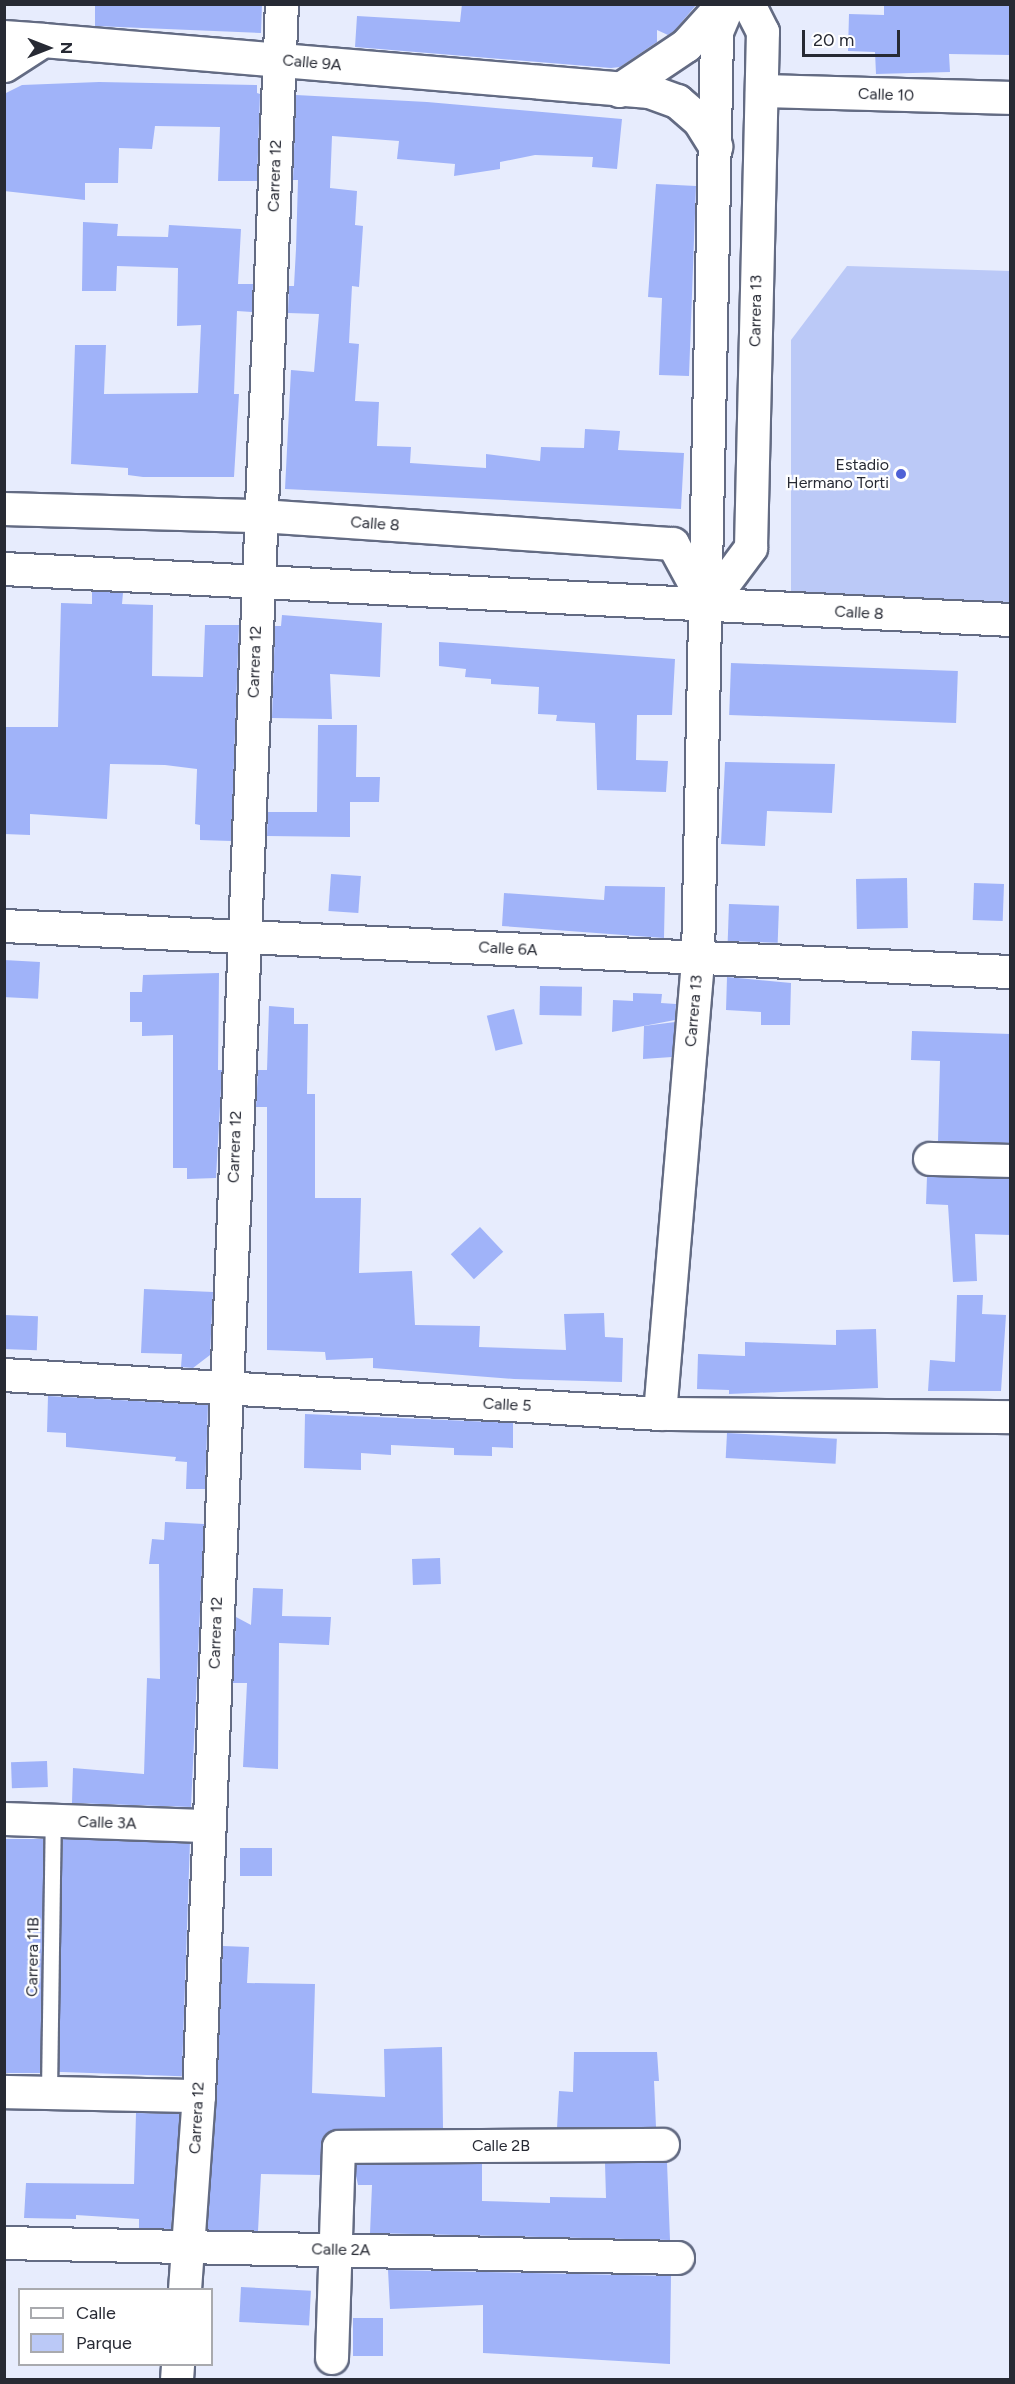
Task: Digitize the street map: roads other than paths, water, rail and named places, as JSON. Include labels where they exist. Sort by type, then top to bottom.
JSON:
[{"type":"street","name":"Carrera 12","points":[[185,2288],[199,2096],[225,1388],[282,4]]},
{"type":"street","points":[[619,90],[686,45],[723,4]]},
{"type":"street","name":"Carrera 13","points":[[660,1414],[698,958],[717,32],[729,4]]},
{"type":"street","name":"Carrera 13","points":[[707,607],[751,548],[763,32],[749,4]]},
{"type":"street","name":"Calle 9A","points":[[4,38],[649,91],[677,102],[699,120],[715,146]]},
{"type":"street","points":[[4,65],[43,40]]},
{"type":"street","name":"Calle 10","points":[[762,91],[1011,98]]},
{"type":"street","name":"Calle 8","points":[[4,509],[261,516],[674,544],[707,607]]},
{"type":"street","name":"Calle 8","points":[[4,569],[707,607],[1011,620]]},
{"type":"street","name":"Calle 6A","points":[[4,926],[1011,972]]},
{"type":"street","points":[[930,1159],[1011,1161]]},
{"type":"street","name":"Calle 5","points":[[4,1376],[660,1414],[1011,1417]]},
{"type":"street","name":"Calle 3A","points":[[4,1819],[209,1826]]},
{"type":"street","points":[[4,2091],[199,2096]]},
{"type":"street","name":"Calle 2B","points":[[333,2250],[339,2147],[663,2145]]},
{"type":"street","name":"Calle 2A","points":[[4,2243],[678,2258]]},
{"type":"street","points":[[332,2358],[333,2250]]},
{"type":"lane","name":"Carrera 11B","points":[[49,2092],[52,1821]]},
{"type":"place","name":"Estadio Hermano Torti","points":[[901,474]]}]
